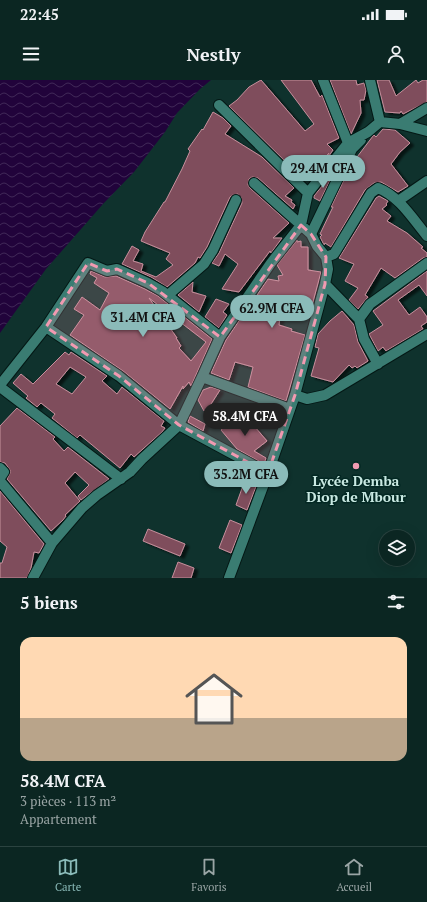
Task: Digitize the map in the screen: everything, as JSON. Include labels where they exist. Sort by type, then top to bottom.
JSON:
[{"type":"street","points":[[323,80],[348,143]]},
{"type":"street","points":[[370,80],[380,122]]},
{"type":"street","points":[[219,105],[308,193]]},
{"type":"street","points":[[400,124],[427,108]]},
{"type":"street","points":[[311,234],[352,149],[368,132],[380,122],[400,124],[427,131]]},
{"type":"street","points":[[33,578],[52,543],[82,508],[130,472],[179,425],[220,337],[271,263],[301,226],[308,193],[348,143],[368,132]]},
{"type":"street","points":[[398,201],[427,181]]},
{"type":"street","points":[[229,578],[295,395],[328,269],[326,257],[317,246],[311,234],[254,183]]},
{"type":"street","points":[[326,257],[334,254],[370,193],[378,188],[384,190],[398,201],[427,236]]},
{"type":"street","points":[[168,295],[204,264],[213,250],[236,200]]},
{"type":"street","points":[[121,479],[0,386],[46,327],[88,263],[107,271],[117,269],[148,283],[168,295],[220,337]]},
{"type":"street","points":[[359,319],[370,304],[427,263]]},
{"type":"street","points":[[325,284],[359,319],[364,339],[378,364]]},
{"type":"street","points":[[46,327],[119,376],[179,425],[268,473]]},
{"type":"street","points":[[295,395],[307,399],[325,395],[427,334]]},
{"type":"street","points":[[202,377],[290,409]]},
{"type":"street","points":[[0,468],[4,472],[0,478]]},
{"type":"street","points":[[0,481],[52,543]]},
{"type":"highlighted area","points":[[301,225],[311,234],[326,257],[325,284],[295,395],[268,473],[179,425],[119,376],[46,327],[88,263],[107,271],[117,269],[148,283],[220,337]]},
{"type":"water","points":[[0,80],[211,80],[200,89],[177,113],[165,132],[134,172],[103,204],[46,269],[0,333]]},
{"type":"building","points":[[261,80],[305,131],[314,124],[281,80],[311,80],[320,97],[322,95],[339,138],[327,144],[333,150],[324,163],[329,153],[308,174],[304,171],[300,176],[229,106],[249,87]]},
{"type":"building","points":[[330,80],[356,80],[357,85],[364,83],[366,90],[364,100],[360,100],[361,113],[351,134]]},
{"type":"building","points":[[377,80],[389,80],[396,96],[416,80],[418,83],[423,80],[427,80],[427,102],[403,114],[401,111],[400,113],[385,112]]},
{"type":"building","points":[[213,112],[223,118],[231,126],[225,134],[262,157],[294,188],[285,196],[292,200],[291,202],[295,205],[293,209],[258,178],[252,177],[249,179],[248,185],[250,188],[289,223],[273,238],[282,238],[271,253],[270,251],[239,292],[222,289],[238,264],[225,254],[219,266],[212,263],[219,253],[242,203],[241,197],[238,194],[230,197],[207,247],[200,258],[198,257],[195,263],[167,287],[151,277],[122,264],[132,246],[139,250],[133,261],[143,264],[141,271],[156,277],[173,265],[166,259],[170,253],[141,241],[145,232],[165,202],[182,169],[190,151],[188,149],[202,129],[203,130]]},
{"type":"building","points":[[383,129],[395,130],[410,143],[400,152],[391,164],[408,186],[398,192],[381,182],[374,183],[365,190],[331,247],[325,243],[324,245],[320,237],[322,235],[320,234],[351,165],[373,136],[374,135],[376,137]]},
{"type":"building","points":[[335,170],[320,201],[314,198],[314,196]]},
{"type":"building","points":[[379,196],[388,201],[386,204],[387,205],[382,209],[391,216],[387,221],[407,233],[423,247],[421,248],[427,253],[427,257],[423,258],[395,278],[381,268],[365,295],[368,297],[358,309],[349,300],[358,288],[345,281],[354,264],[339,258],[376,198]]},
{"type":"building","points":[[297,240],[297,242],[301,241],[301,247],[308,247],[308,270],[321,272],[310,313],[290,309],[281,309],[279,325],[292,329],[291,331],[305,335],[286,401],[248,387],[253,367],[235,362],[229,380],[211,373],[226,340],[247,309],[263,314],[263,296],[257,295],[268,279],[279,281],[278,276],[283,275],[277,265]]},
{"type":"building","points":[[91,271],[105,277],[116,276],[145,289],[158,296],[212,339],[191,386],[189,382],[183,389],[183,386],[170,409],[123,371],[70,335],[84,315],[74,309],[82,297],[100,310],[109,293],[94,283],[97,278],[90,274]],"holes":[[[149,298],[206,342],[191,361],[179,348],[181,346],[177,338]]]},
{"type":"building","points":[[427,271],[427,296],[419,285],[398,300],[409,315],[420,307],[427,317],[427,322],[421,326],[423,329],[386,351],[383,347],[378,351],[369,334],[383,325],[373,311]]},
{"type":"building","points":[[193,282],[192,292],[206,296],[199,312],[178,295]]},
{"type":"building","points":[[216,299],[229,304],[223,312],[227,315],[219,328],[205,317]]},
{"type":"building","points":[[342,311],[354,325],[358,342],[368,361],[357,368],[355,366],[352,368],[349,365],[333,382],[311,376],[319,348],[315,347],[318,334]]},
{"type":"building","points":[[65,352],[69,355],[71,352],[107,376],[102,381],[117,394],[122,387],[164,421],[161,426],[165,428],[134,457],[131,454],[120,468],[80,435],[77,438],[52,418],[55,414],[41,403],[37,407],[26,398],[28,396],[13,383],[21,374],[33,384]],"holes":[[[70,367],[86,377],[72,394],[56,384]]]},
{"type":"building","points":[[211,387],[220,390],[211,404],[212,406],[204,411],[198,400],[203,390]]},
{"type":"building","points":[[17,408],[55,437],[53,439],[64,451],[68,447],[109,479],[81,500],[78,496],[89,485],[75,472],[65,483],[80,501],[51,531],[7,479],[10,470],[5,463],[0,462],[0,426]]},
{"type":"building","points":[[242,412],[267,441],[254,451],[266,458],[264,464],[237,449],[221,430]]},
{"type":"building","points":[[190,416],[205,424],[203,431],[188,422]]},
{"type":"building","points":[[245,480],[257,484],[247,510],[236,505]]},
{"type":"building","points":[[0,491],[44,544],[39,553],[34,552],[31,568],[27,578],[0,578],[0,563],[2,563],[7,547],[0,541]]},
{"type":"building","points":[[230,520],[242,525],[231,553],[219,548]]},
{"type":"building","points":[[148,529],[185,544],[180,556],[143,541]]},
{"type":"building","points":[[178,562],[194,568],[191,578],[172,578]]},
{"type":"place","name":"Lycée Demba Diop de Mbour","points":[[356,466]]}]
